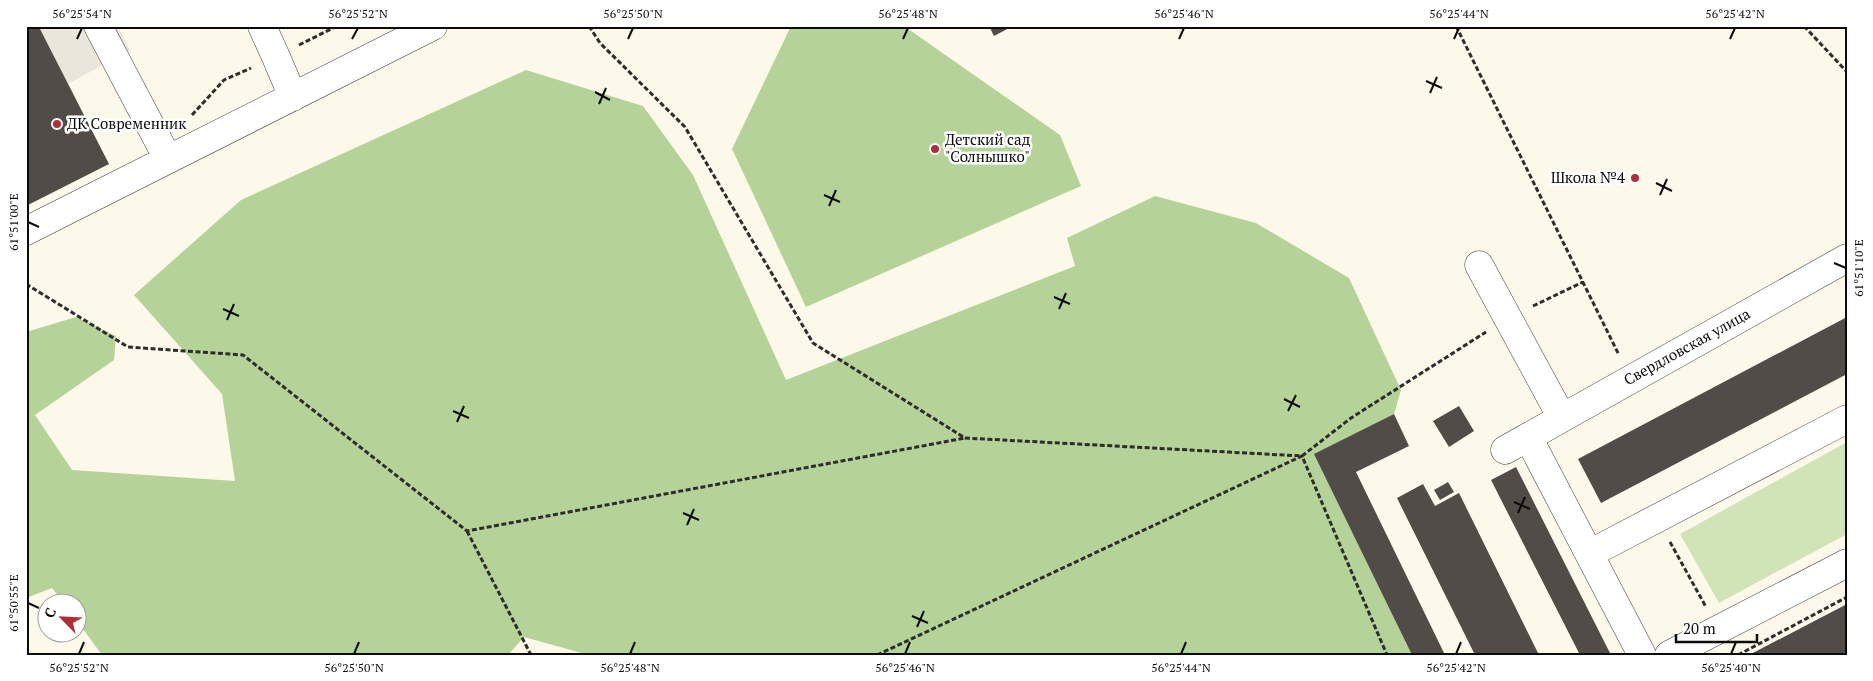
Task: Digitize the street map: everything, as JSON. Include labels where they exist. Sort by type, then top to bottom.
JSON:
[{"type":"street","points":[[98,26],[168,159]]},
{"type":"street","points":[[262,26],[293,97]]},
{"type":"street","points":[[26,231],[433,26]]},
{"type":"street","name":"Свердловская улица","points":[[1590,554],[1516,443],[1847,258]]},
{"type":"street","points":[[1479,265],[1562,418]]},
{"type":"street","points":[[1642,655],[1590,554],[1847,418]]},
{"type":"street","points":[[1669,655],[1847,563]]},
{"type":"path","points":[[589,26],[600,42],[684,127],[813,343],[966,438]]},
{"type":"path","points":[[1456,26],[1622,360]]},
{"type":"path","points":[[1804,26],[1847,72]]},
{"type":"path","points":[[878,655],[1302,456],[1351,418],[1508,318],[1582,282]]},
{"type":"path","points":[[26,284],[128,347],[243,355],[467,531],[531,655]]},
{"type":"path","points":[[467,531],[966,438],[1302,456]]},
{"type":"path","points":[[1302,456],[1387,655]]},
{"type":"path","points":[[1657,519],[1718,629]]},
{"type":"path","points":[[1738,655],[1847,598]]},
{"type":"green space","points":[[791,26],[904,26],[1060,135],[1081,186],[806,307],[732,149]]},
{"type":"green space","points":[[526,70],[643,106],[693,175],[786,380],[1075,266],[1067,238],[1155,196],[1256,223],[1349,278],[1401,390],[1394,414],[1315,454],[1412,655],[589,655],[524,637],[508,655],[102,655],[88,636],[88,594],[57,594],[52,588],[26,598],[26,332],[76,317],[116,336],[114,360],[35,415],[72,470],[235,481],[222,394],[134,295],[241,200]]},
{"type":"green space","points":[[1847,442],[1847,534],[1719,603],[1680,534]]},
{"type":"shaded area","points":[[38,26],[118,26],[130,50],[68,84]]},
{"type":"building","name":"ДК Современник","points":[[26,26],[39,27],[109,164],[26,206]]},
{"type":"building","points":[[989,26],[1013,26],[994,36]]},
{"type":"building","points":[[1847,317],[1847,374],[1601,503],[1578,459]]},
{"type":"building","points":[[1459,406],[1474,431],[1449,447],[1433,421]]},
{"type":"building","points":[[1394,414],[1409,446],[1356,472],[1445,655],[1412,655],[1314,454]]},
{"type":"building","points":[[1516,467],[1611,655],[1580,655],[1491,480]]},
{"type":"building","points":[[1448,482],[1454,492],[1440,500],[1434,490]]},
{"type":"building","points":[[1423,484],[1435,506],[1459,493],[1539,655],[1475,655],[1397,498]]},
{"type":"building","points":[[1847,604],[1847,655],[1749,655]]},
{"type":"place","name":"ДК Современник","points":[[57,124]]},
{"type":"place","name":"Детский сад \"Солнышко\"","points":[[935,149]]},
{"type":"place","name":"Школа №4","points":[[1635,178]]}]
